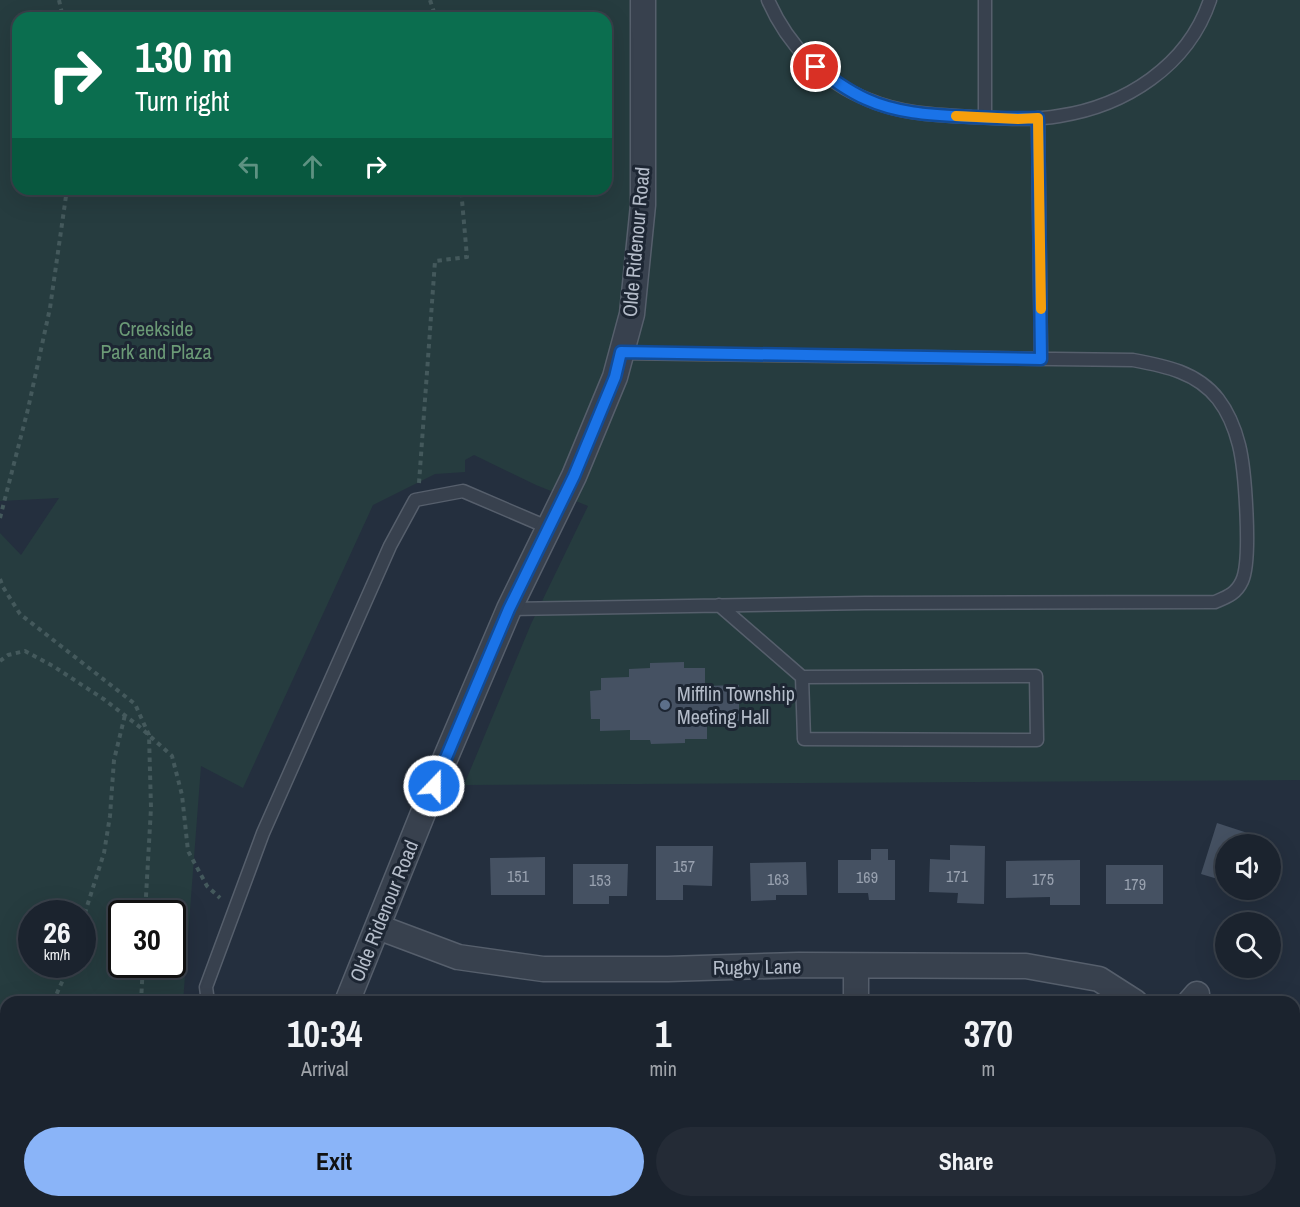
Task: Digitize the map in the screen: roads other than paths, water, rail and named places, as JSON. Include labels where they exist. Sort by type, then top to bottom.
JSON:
[{"type":"street","name":"Olde Ridenour Road","points":[[349,996],[442,766],[509,609],[583,455],[615,377],[632,314],[643,206],[643,0]]},
{"type":"street","name":"Rugby Lane","points":[[378,927],[458,957],[543,969],[1026,966],[1099,979],[1126,996]]},
{"type":"street","points":[[856,966],[856,996]]},
{"type":"lane","points":[[768,0],[777,21],[794,46],[840,85],[867,100],[897,110],[1018,119],[1058,116],[1091,109],[1125,96],[1151,81],[1177,57],[1196,31],[1210,0]]},
{"type":"lane","points":[[985,0],[985,117]]},
{"type":"lane","points":[[1038,118],[1041,359]]},
{"type":"lane","points":[[509,609],[865,603],[1215,602],[1233,595],[1243,580],[1246,565],[1246,505],[1239,446],[1230,419],[1218,399],[1194,377],[1169,367],[1133,360],[621,352]]},
{"type":"lane","points":[[207,996],[206,987],[263,832],[390,546],[415,500],[463,491],[548,527]]},
{"type":"lane","points":[[719,605],[802,677],[1036,676],[1037,740],[804,739],[802,677]]},
{"type":"place","name":"Mifflin Township Meeting Hall","points":[[665,705]]},
{"type":"park label","name":"Creekside Park and Plaza","points":[[156,340]]}]
